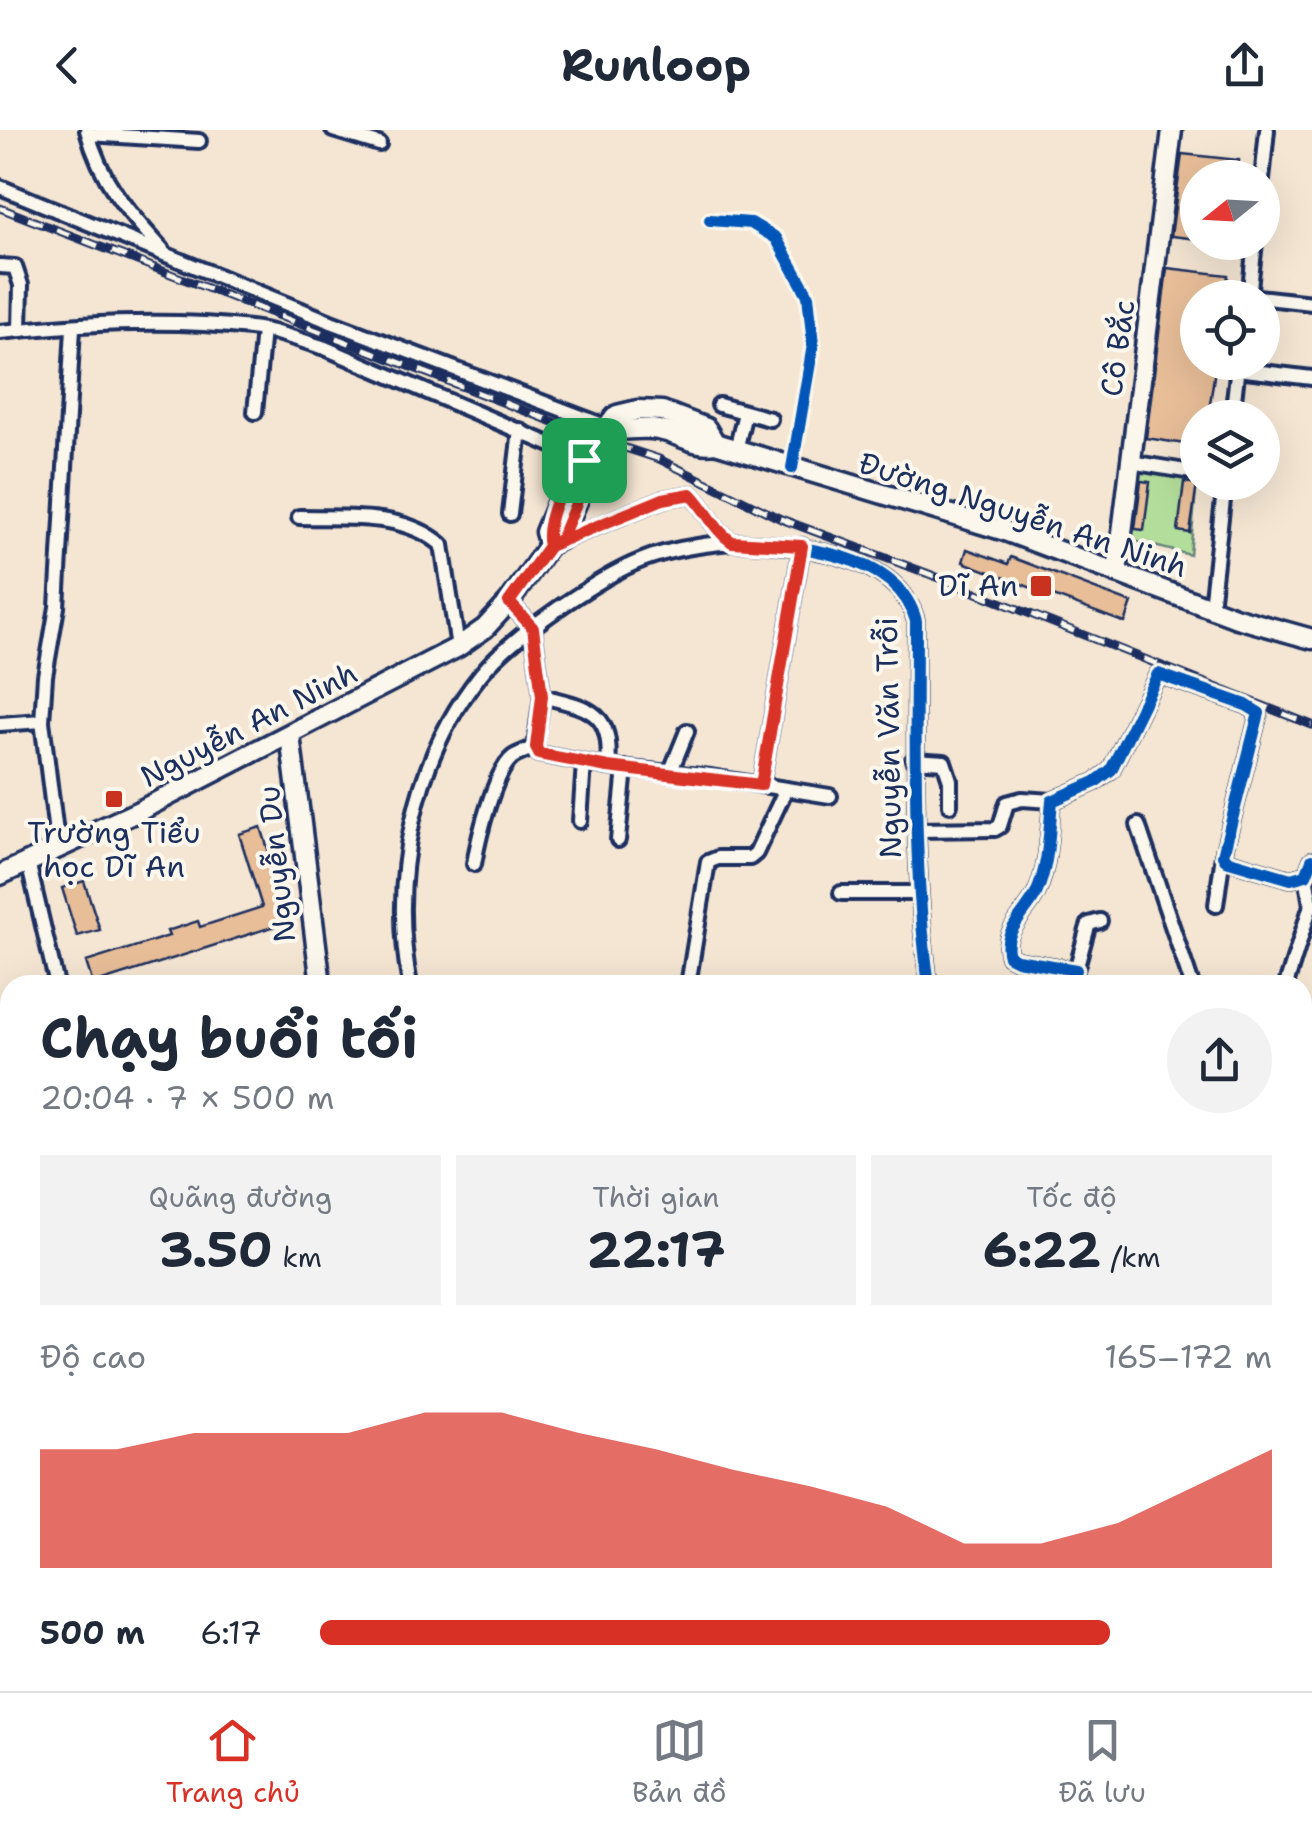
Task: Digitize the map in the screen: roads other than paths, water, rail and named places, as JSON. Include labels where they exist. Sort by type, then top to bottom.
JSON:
[{"type":"main road","name":"Cô Bắc","points":[[1117,573],[1172,130]]},
{"type":"main road","name":"Đường Nguyễn An Ninh","points":[[608,427],[617,415],[638,410],[662,411],[706,428],[715,443],[1005,531],[1264,627],[1312,639]]},
{"type":"main road","points":[[509,602],[549,546],[545,532],[572,468],[584,460],[590,444],[608,427]]},
{"type":"main road","name":"Nguyễn An Ninh","points":[[0,875],[290,736],[458,647],[485,628],[509,602]]},
{"type":"main road","name":"Nguyễn Du","points":[[290,736],[320,975]]},
{"type":"street","points":[[333,130],[378,144]]},
{"type":"street","points":[[1264,160],[1267,130]]},
{"type":"street","points":[[165,252],[109,187],[93,154],[88,132],[199,142]]},
{"type":"street","points":[[0,187],[331,322],[608,427]]},
{"type":"street","points":[[0,266],[15,267],[21,285],[20,330]]},
{"type":"street","points":[[1280,299],[1312,302]]},
{"type":"street","points":[[0,332],[135,323],[263,330],[325,348],[584,460]]},
{"type":"street","points":[[58,849],[42,720],[57,607],[73,328]]},
{"type":"street","points":[[255,412],[263,330]]},
{"type":"street","points":[[1280,373],[1312,378]]},
{"type":"street","points":[[719,406],[770,420]]},
{"type":"street","points":[[736,450],[745,412]]},
{"type":"street","points":[[510,514],[520,430]]},
{"type":"street","points":[[1130,462],[1180,470]]},
{"type":"street","points":[[549,546],[676,494],[691,494],[732,542]]},
{"type":"street","points":[[1211,607],[1223,500]]},
{"type":"street","points":[[299,517],[374,518],[428,534],[442,545],[458,647]]},
{"type":"street","name":"Nguyễn Văn Trỗi","points":[[408,975],[402,932],[408,844],[417,802],[457,707],[484,670],[533,628],[626,564],[681,546],[732,542],[802,546],[873,569],[902,588],[912,603],[916,621],[913,760],[918,894],[927,975]]},
{"type":"street","points":[[761,785],[802,546]]},
{"type":"street","points":[[509,602],[533,628],[542,696],[536,747],[539,754],[608,767],[670,772],[830,796]]},
{"type":"street","points":[[916,830],[995,828],[1000,826],[1007,803],[1022,799],[1052,801],[1095,782],[1111,770],[1161,673],[1260,712],[1223,855],[1216,905]]},
{"type":"street","points":[[542,696],[582,706],[600,719],[611,738],[608,767]]},
{"type":"street","points":[[0,724],[42,720]]},
{"type":"street","points":[[670,772],[687,731]]},
{"type":"street","points":[[474,864],[484,818],[504,768],[511,758],[536,747]]},
{"type":"street","points":[[913,760],[944,762],[950,780],[950,805]]},
{"type":"street","points":[[580,821],[584,763]]},
{"type":"street","points":[[618,840],[626,768]]},
{"type":"street","points":[[690,975],[708,862],[718,858],[750,858],[786,789]]},
{"type":"street","points":[[1052,801],[1048,844],[1037,892],[1008,936],[1006,946],[1009,956],[1016,960],[1076,970]]},
{"type":"street","points":[[1138,825],[1189,975]]},
{"type":"street","points":[[1223,855],[1233,864],[1291,880],[1306,874]]},
{"type":"street","points":[[1289,975],[1311,904],[1306,874],[1312,860]]},
{"type":"street","points":[[28,862],[55,975]]},
{"type":"street","points":[[842,893],[918,894]]},
{"type":"street","points":[[1075,975],[1089,924],[1100,921]]},
{"type":"railway","points":[[0,208],[595,438],[659,459],[781,519],[1312,725]]},
{"type":"place","name":"Dĩ An","points":[[1041,586]]},
{"type":"place","name":"Trường Tiểu học Dĩ An","points":[[114,799]]}]
